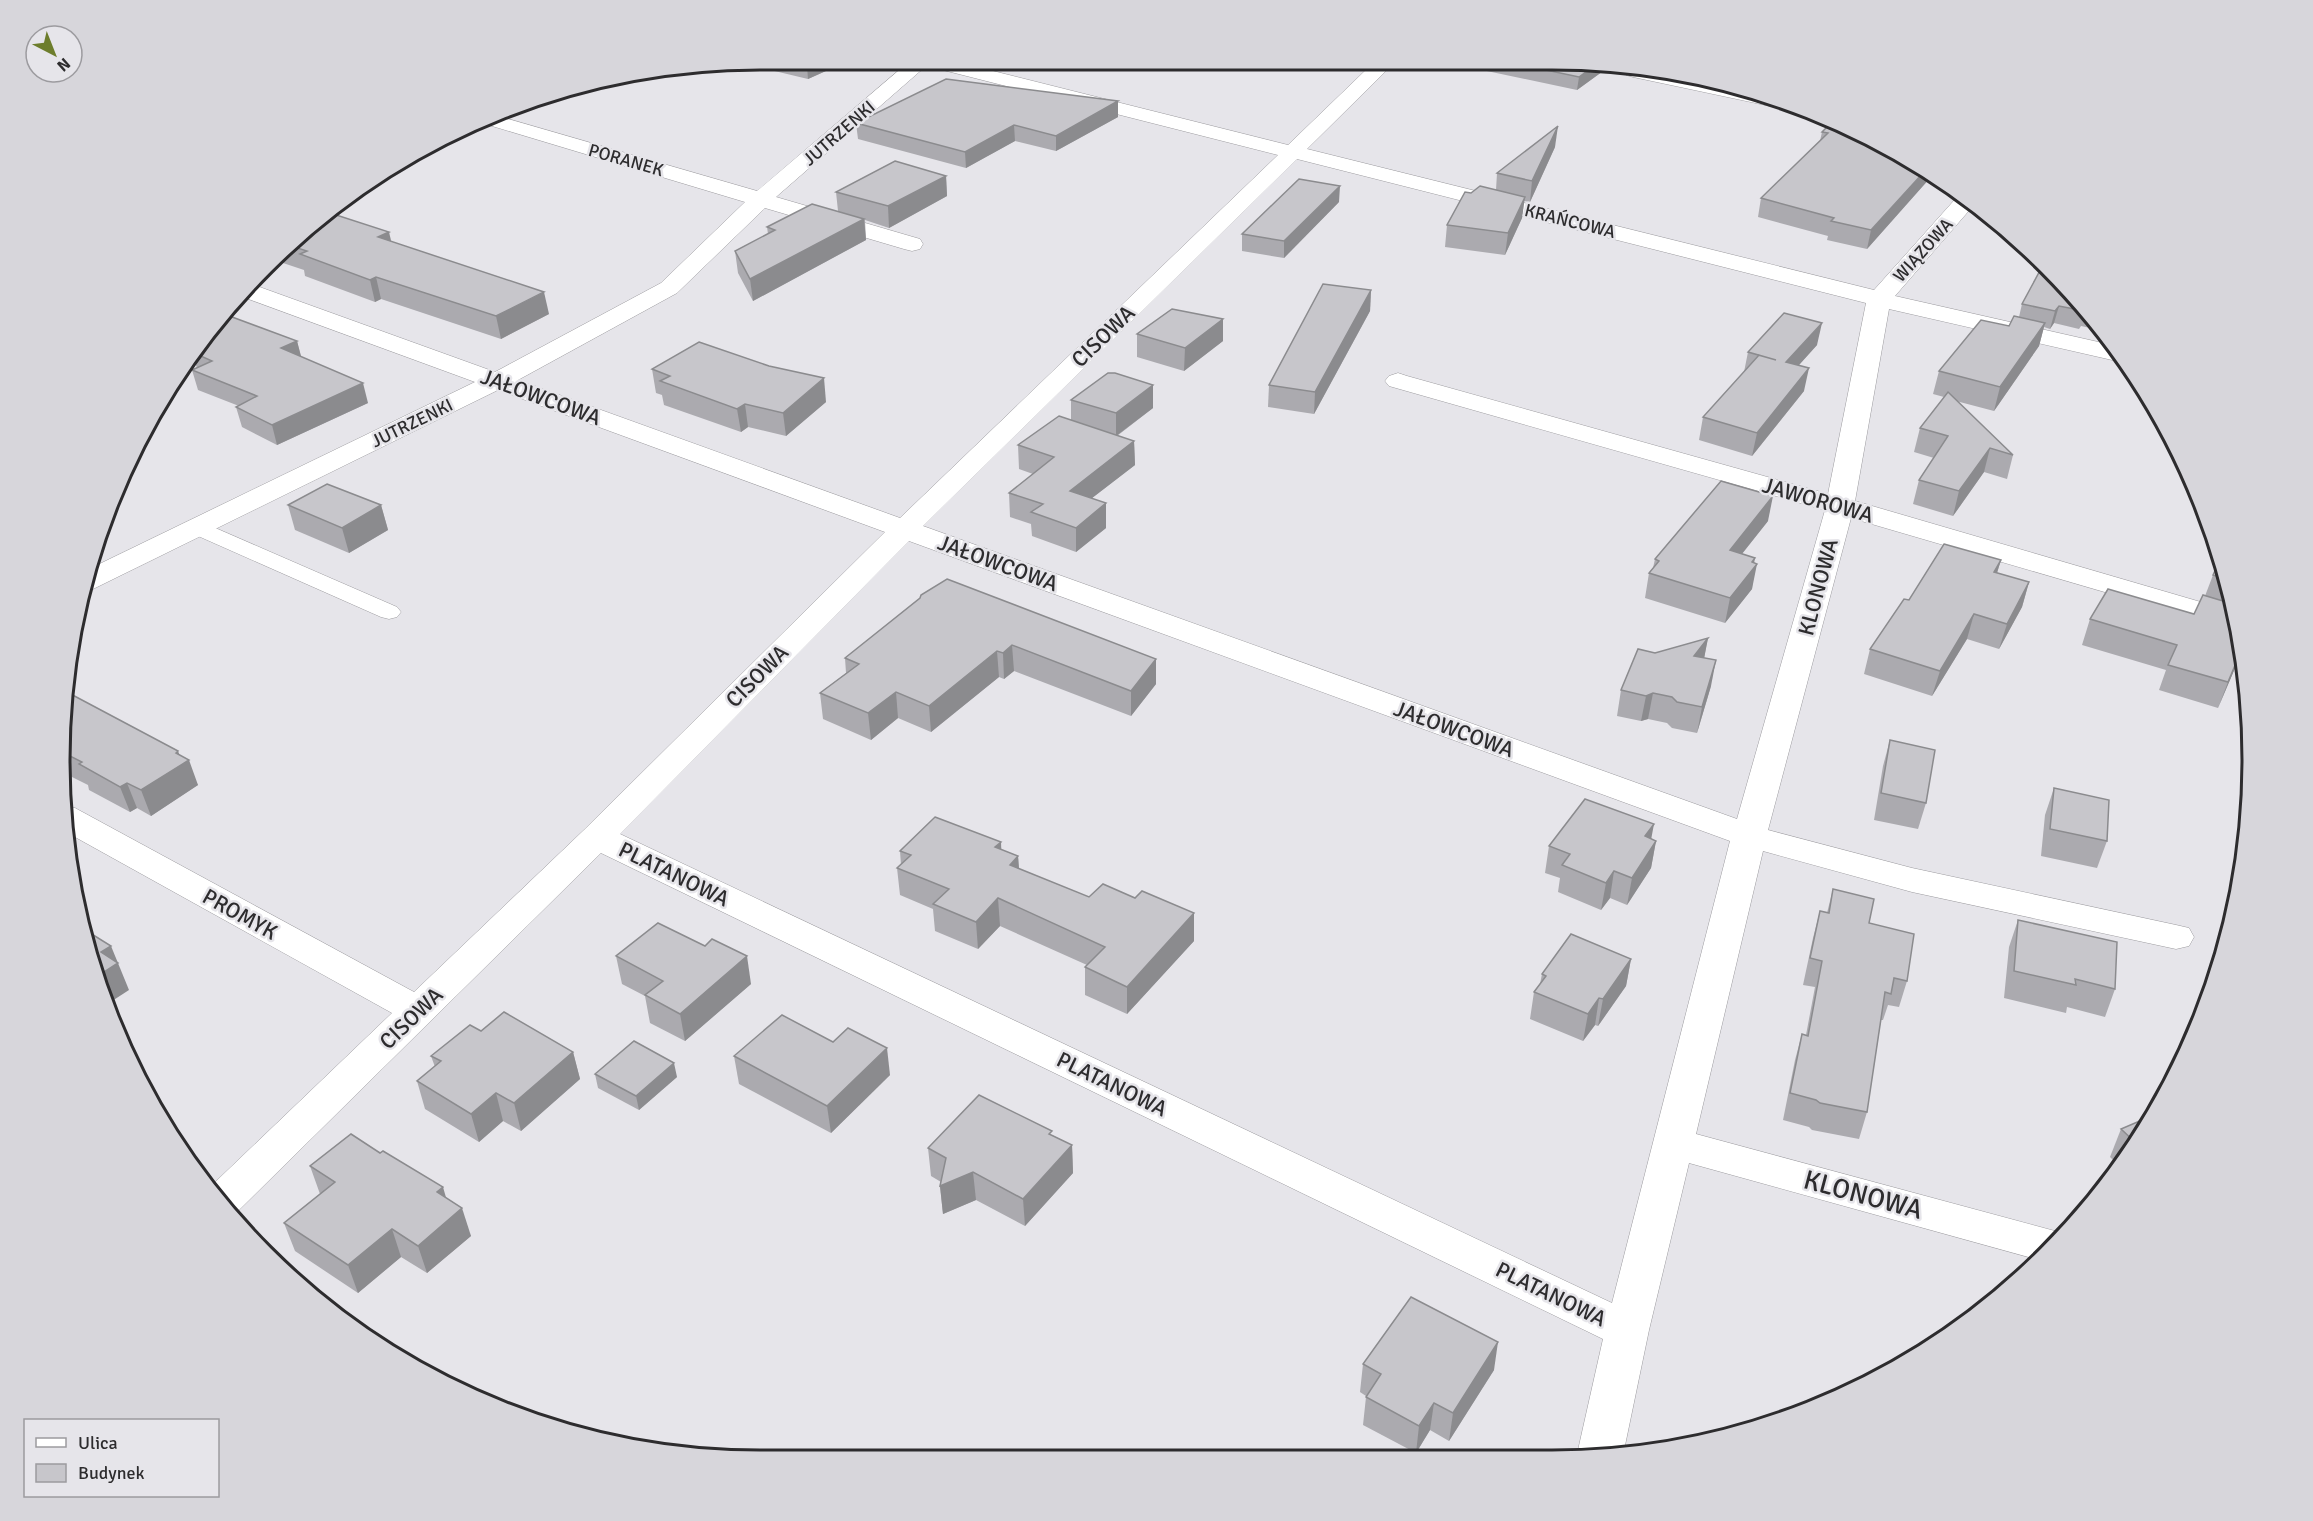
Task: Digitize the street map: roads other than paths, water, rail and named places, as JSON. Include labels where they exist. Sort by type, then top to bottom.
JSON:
[{"type":"street","name":"JUTRZENKI","points":[[96,577],[497,381],[669,288],[761,199],[911,70]]},
{"type":"street","name":"KRAŃCOWA","points":[[966,70],[1879,299],[2109,352]]},
{"type":"street","name":"CISOWA","points":[[226,1197],[597,837],[904,529],[1377,70]]},
{"type":"street","name":"PORANEK","points":[[498,122],[761,199]]},
{"type":"street","points":[[761,199],[912,244]]},
{"type":"street","name":"WIĄZOWA","points":[[1879,299],[1962,205]]},
{"type":"street","name":"JAŁOWCOWA","points":[[254,293],[1749,836]]},
{"type":"street","name":"KLONOWA","points":[[1601,1449],[1627,1330],[1749,836],[1840,506],[1879,299]]},
{"type":"street","name":"JAWOROWA","points":[[1398,381],[1840,506],[2228,620]]},
{"type":"street","name":"PROMYK","points":[[73,822],[418,1011]]},
{"type":"street","points":[[1749,836],[1912,880],[2176,937]]},
{"type":"street","name":"PLATANOWA","points":[[597,837],[1627,1330]]},
{"type":"street","name":"KLONOWA","points":[[1673,1143],[2043,1244]]},
{"type":"lane","points":[[197,527],[389,612]]}]
